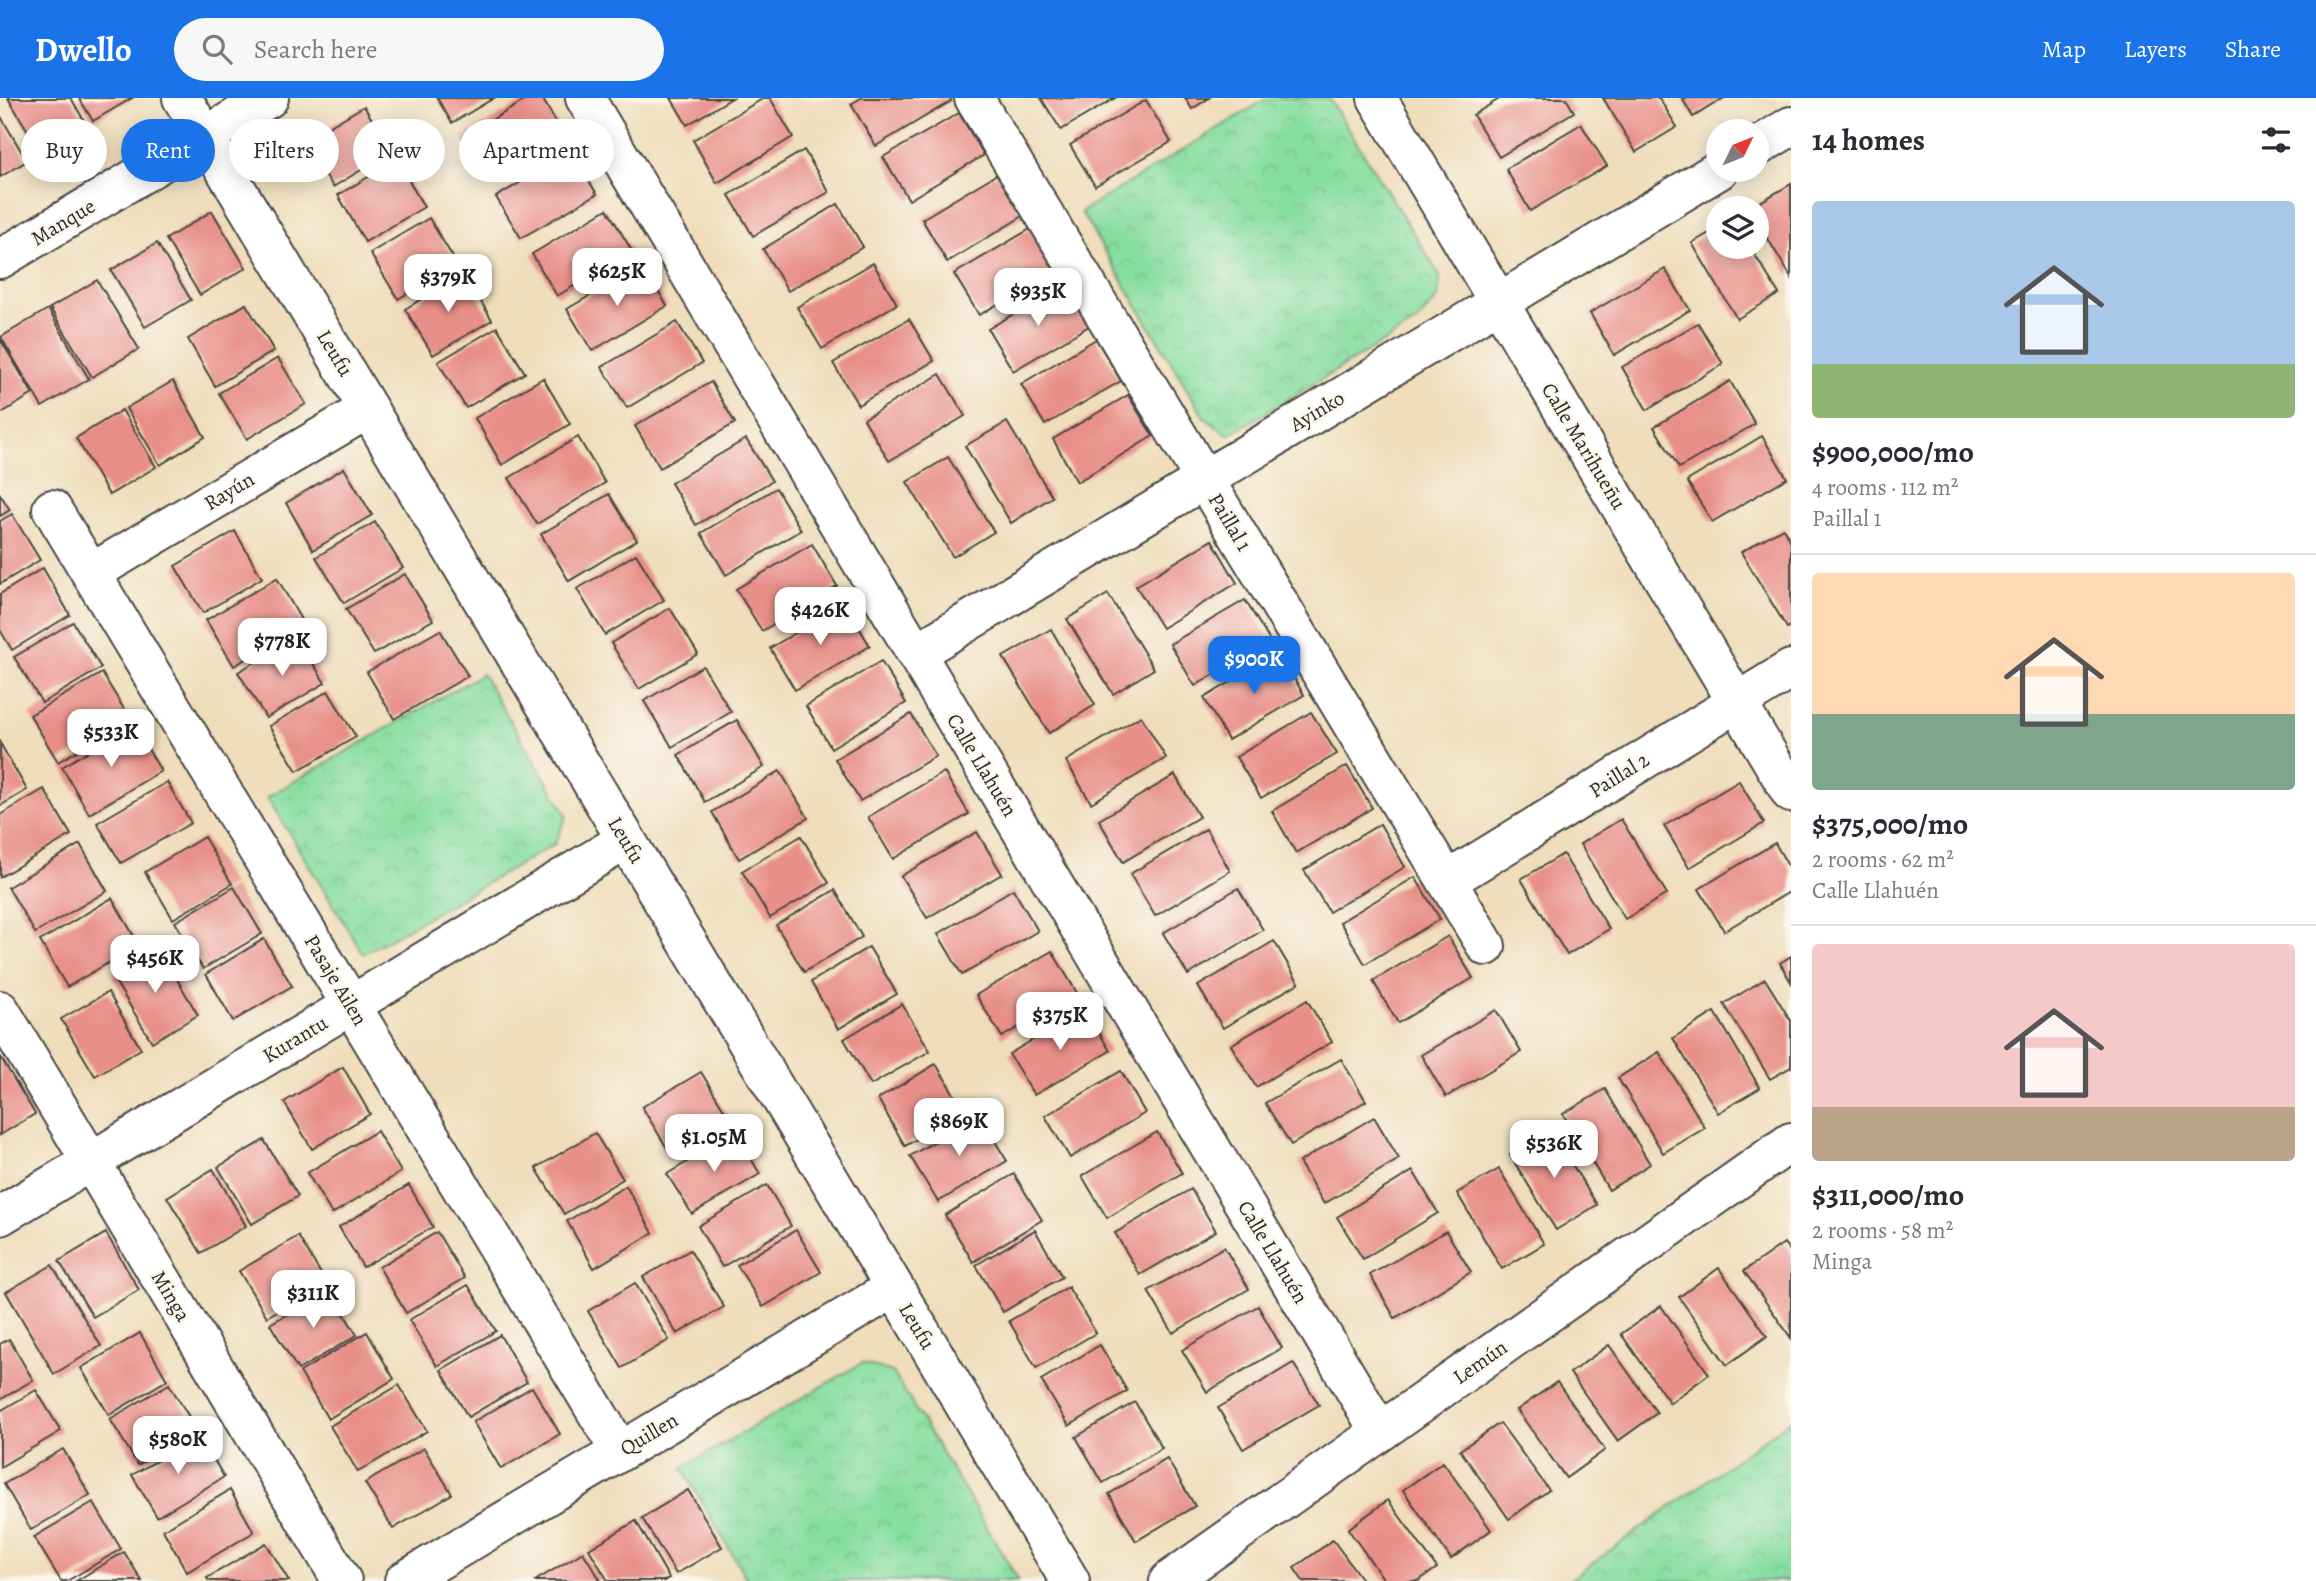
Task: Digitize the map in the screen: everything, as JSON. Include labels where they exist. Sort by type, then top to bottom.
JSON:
[{"type":"street","name":"Leufu","points":[[182,98],[194,119]]},
{"type":"street","name":"Manque","points":[[215,131],[269,98]]},
{"type":"street","name":"Calle Llahuén","points":[[585,98],[1380,1432]]},
{"type":"street","name":"Paillal 1","points":[[974,98],[1486,946]]},
{"type":"street","name":"Calle Marihueñu","points":[[1377,98],[1791,793]]},
{"type":"street","points":[[1778,98],[1791,119]]},
{"type":"street","points":[[1769,140],[1791,127]]},
{"type":"street","name":"Leufu","points":[[215,154],[1070,1581]]},
{"type":"street","name":"Ayinko","points":[[916,653],[1706,178]]},
{"type":"street","name":"Manque","points":[[0,259],[129,182]]},
{"type":"street","name":"Rayún","points":[[90,573],[368,409]]},
{"type":"street","name":"Pasaje Ailen","points":[[52,509],[620,1451]]},
{"type":"street","name":"Paillal 2","points":[[1447,881],[1791,669]]},
{"type":"street","name":"Kurantu","points":[[0,1216],[626,840]]},
{"type":"street","name":"Minga","points":[[0,1010],[342,1581]]},
{"type":"street","name":"Lemún","points":[[1169,1581],[1791,1142]]},
{"type":"street","name":"Quillen","points":[[404,1581],[894,1288]]},
{"type":"green space","points":[[1268,98],[1329,98],[1440,276],[1438,298],[1417,322],[1228,435],[1204,417],[1081,212]]},
{"type":"green space","points":[[482,674],[567,815],[555,844],[363,954],[267,797]]},
{"type":"green space","points":[[862,1363],[893,1372],[1019,1581],[748,1581],[682,1468]]},
{"type":"green space","points":[[1791,1420],[1791,1581],[1568,1581]]},
{"type":"building","points":[[8,98],[71,98],[83,119],[21,119]]},
{"type":"building","points":[[79,98],[132,98],[96,119],[92,119]]},
{"type":"building","points":[[437,98],[494,98],[452,123]]},
{"type":"building","points":[[529,98],[542,98],[554,119],[493,119]]},
{"type":"building","points":[[671,98],[732,98],[687,125]]},
{"type":"building","points":[[764,98],[770,98],[793,137],[717,183],[693,140]]},
{"type":"building","points":[[861,98],[950,98],[951,101],[876,146],[851,104]]},
{"type":"building","points":[[1041,98],[1115,98],[1061,130]]},
{"type":"building","points":[[1185,98],[1209,98],[1192,109]]},
{"type":"building","points":[[1501,98],[1566,98],[1574,112],[1499,157],[1473,115]]},
{"type":"building","points":[[1603,98],[1659,98],[1677,127],[1636,152]]},
{"type":"building","points":[[1682,98],[1724,98],[1693,117]]},
{"type":"building","points":[[1146,100],[1171,142],[1095,186],[1070,145]]},
{"type":"building","points":[[364,106],[372,119],[353,119],[353,175],[333,187],[330,182],[339,182],[339,121]]},
{"type":"building","points":[[959,113],[984,155],[909,200],[883,157]]},
{"type":"building","points":[[0,115],[21,151],[21,165],[0,177]]},
{"type":"building","points":[[1581,124],[1607,166],[1530,211],[1506,169]]},
{"type":"building","points":[[804,150],[829,192],[753,236],[729,195]]},
{"type":"building","points":[[997,174],[1023,216],[947,262],[922,219]]},
{"type":"building","points":[[360,182],[410,182],[424,207],[365,242],[338,195]]},
{"type":"building","points":[[521,182],[590,182],[597,194],[521,238],[496,197]]},
{"type":"building","points":[[1791,184],[1791,277],[1769,241],[1769,197]]},
{"type":"building","points":[[838,204],[863,247],[788,291],[763,249]]},
{"type":"building","points":[[607,209],[632,251],[557,296],[532,254]]},
{"type":"building","points":[[212,211],[246,268],[200,295],[166,239]]},
{"type":"building","points":[[429,218],[457,264],[398,299],[370,253]]},
{"type":"building","points":[[1030,229],[1055,271],[979,315],[954,274]]},
{"type":"building","points":[[1706,235],[1706,259],[1757,259],[1779,294],[1737,319],[1692,243]]},
{"type":"building","points":[[157,243],[191,300],[145,327],[111,270]]},
{"type":"building","points":[[873,263],[897,304],[822,349],[797,307]]},
{"type":"building","points":[[643,265],[667,306],[592,351],[567,309]]},
{"type":"building","points":[[1665,269],[1690,310],[1614,355],[1590,313]]},
{"type":"building","points":[[464,274],[492,320],[433,355],[405,309]]},
{"type":"building","points":[[97,280],[139,349],[92,377],[50,308]]},
{"type":"building","points":[[1064,284],[1089,326],[1013,371],[988,329]]},
{"type":"building","points":[[246,304],[274,351],[215,386],[188,339]]},
{"type":"building","points":[[48,309],[89,379],[42,407],[1,337]]},
{"type":"building","points":[[909,319],[934,361],[858,405],[833,363]]},
{"type":"building","points":[[677,322],[702,363],[627,408],[602,367]]},
{"type":"building","points":[[1698,323],[1723,364],[1647,410],[1622,367]]},
{"type":"building","points":[[497,327],[525,373],[466,408],[438,362]]},
{"type":"building","points":[[0,339],[33,394],[0,414]]},
{"type":"building","points":[[1096,339],[1121,381],[1045,425],[1021,384]]},
{"type":"building","points":[[278,358],[306,404],[247,439],[219,393]]},
{"type":"building","points":[[940,374],[965,416],[889,461],[864,419]]},
{"type":"building","points":[[543,378],[570,424],[502,465],[475,418]]},
{"type":"building","points":[[173,381],[205,437],[160,465],[126,408]]},
{"type":"building","points":[[1730,381],[1755,424],[1679,468],[1654,427]]},
{"type":"building","points":[[711,382],[735,423],[660,468],[635,426]]},
{"type":"building","points":[[1128,395],[1153,436],[1077,482],[1053,439]]},
{"type":"building","points":[[122,410],[156,467],[109,495],[76,438]]},
{"type":"building","points":[[1007,422],[1052,497],[1011,523],[965,446]]},
{"type":"building","points":[[1762,436],[1787,478],[1712,522],[1687,481]]},
{"type":"building","points":[[578,437],[605,483],[537,524],[509,478]]},
{"type":"building","points":[[746,439],[772,481],[696,525],[671,483]]},
{"type":"building","points":[[948,457],[994,532],[953,557],[907,482]]},
{"type":"building","points":[[344,468],[372,515],[313,550],[286,503]]},
{"type":"building","points":[[776,488],[801,530],[726,575],[701,533]]},
{"type":"building","points":[[0,494],[10,510],[0,516]]},
{"type":"building","points":[[609,494],[637,540],[569,581],[541,534]]},
{"type":"building","points":[[12,514],[40,560],[0,584],[0,521]]},
{"type":"building","points":[[375,522],[403,568],[344,603],[316,557]]},
{"type":"building","points":[[1783,528],[1791,542],[1791,626],[1787,628],[1741,552]]},
{"type":"building","points":[[235,531],[262,578],[203,613],[175,566]]},
{"type":"building","points":[[1212,540],[1237,583],[1162,628],[1136,586]]},
{"type":"building","points":[[812,544],[837,586],[762,631],[736,589]]},
{"type":"building","points":[[636,554],[664,600],[605,635],[577,589]]},
{"type":"building","points":[[43,568],[70,615],[12,650],[0,630],[0,594]]},
{"type":"building","points":[[405,574],[433,620],[374,654],[346,609]]},
{"type":"building","points":[[277,578],[304,625],[234,666],[206,620]]},
{"type":"building","points":[[1108,594],[1154,669],[1113,694],[1067,619]]},
{"type":"building","points":[[1245,600],[1270,641],[1195,686],[1170,644]]},
{"type":"building","points":[[845,604],[870,646],[795,690],[770,648]]},
{"type":"building","points":[[670,608],[698,654],[639,689],[611,643]]},
{"type":"building","points":[[73,622],[101,668],[42,703],[14,657]]},
{"type":"building","points":[[1051,629],[1095,705],[1049,733],[1003,657]]},
{"type":"building","points":[[440,630],[468,676],[394,719],[367,672]]},
{"type":"building","points":[[297,637],[325,683],[266,718],[238,672]]},
{"type":"building","points":[[1279,653],[1304,695],[1228,740],[1204,698]]},
{"type":"building","points":[[881,661],[906,703],[831,748],[806,706]]},
{"type":"building","points":[[703,666],[731,712],[672,747],[644,701]]},
{"type":"building","points":[[102,673],[130,719],[58,762],[30,715]]},
{"type":"building","points":[[328,691],[356,737],[297,771],[269,726]]},
{"type":"building","points":[[1311,712],[1337,754],[1261,798],[1236,757]]},
{"type":"building","points":[[911,714],[936,756],[860,801],[835,759]]},
{"type":"building","points":[[1141,716],[1166,758],[1091,803],[1066,761]]},
{"type":"building","points":[[737,720],[764,767],[705,802],[678,755]]},
{"type":"building","points":[[133,724],[161,771],[89,814],[62,767]]},
{"type":"building","points":[[0,743],[27,790],[0,806]]},
{"type":"building","points":[[1347,766],[1372,808],[1296,853],[1272,811]]},
{"type":"building","points":[[780,771],[808,818],[739,859],[712,812]]},
{"type":"building","points":[[944,772],[969,814],[893,859],[868,817]]},
{"type":"building","points":[[1175,775],[1199,817],[1123,862],[1099,820]]},
{"type":"building","points":[[1739,781],[1764,823],[1689,868],[1664,826]]},
{"type":"building","points":[[167,782],[191,823],[121,863],[97,823]]},
{"type":"building","points":[[44,789],[71,835],[0,877],[0,815]]},
{"type":"building","points":[[1621,819],[1667,894],[1625,919],[1580,844]]},
{"type":"building","points":[[1380,824],[1405,867],[1329,912],[1304,870]]},
{"type":"building","points":[[1206,829],[1230,871],[1155,916],[1130,874]]},
{"type":"building","points":[[977,832],[1002,874],[927,918],[901,876]]},
{"type":"building","points":[[801,836],[829,883],[770,918],[742,871]]},
{"type":"building","points":[[204,837],[232,884],[173,919],[145,872]]},
{"type":"building","points":[[1775,843],[1791,871],[1791,891],[1724,931],[1699,889]]},
{"type":"building","points":[[80,844],[107,891],[35,933],[8,887]]},
{"type":"building","points":[[1563,854],[1609,929],[1567,955],[1521,879]]},
{"type":"building","points":[[1415,877],[1440,919],[1365,964],[1340,922]]},
{"type":"building","points":[[234,887],[262,934],[203,969],[175,922]]},
{"type":"building","points":[[1238,888],[1263,930],[1188,975],[1163,933]]},
{"type":"building","points":[[1013,889],[1038,931],[962,975],[938,934]]},
{"type":"building","points":[[835,890],[862,937],[804,972],[776,925]]},
{"type":"building","points":[[112,898],[139,945],[67,987],[40,941]]},
{"type":"building","points":[[1448,936],[1473,978],[1398,1023],[1373,981]]},
{"type":"building","points":[[264,939],[292,986],[233,1021],[206,974]]},
{"type":"building","points":[[1274,941],[1299,983],[1223,1028],[1198,986]]},
{"type":"building","points":[[869,947],[897,994],[838,1029],[811,982]]},
{"type":"building","points":[[159,949],[198,1015],[152,1042],[112,976]]},
{"type":"building","points":[[1052,951],[1077,993],[1002,1037],[976,995]]},
{"type":"building","points":[[1791,956],[1791,982],[1780,963]]},
{"type":"building","points":[[1765,979],[1791,1021],[1791,1067],[1770,1079],[1724,1004]]},
{"type":"building","points":[[108,992],[141,1049],[95,1076],[61,1019]]},
{"type":"building","points":[[1307,1000],[1332,1042],[1256,1087],[1231,1045]]},
{"type":"building","points":[[902,1004],[930,1051],[871,1085],[844,1039]]},
{"type":"building","points":[[1085,1009],[1110,1051],[1034,1095],[1009,1054]]},
{"type":"building","points":[[1496,1010],[1521,1052],[1446,1097],[1421,1055]]},
{"type":"building","points":[[1715,1012],[1760,1088],[1718,1113],[1673,1038]]},
{"type":"building","points":[[1659,1052],[1705,1128],[1663,1153],[1618,1078]]},
{"type":"building","points":[[0,1056],[35,1114],[0,1135]]},
{"type":"building","points":[[1341,1059],[1366,1101],[1291,1145],[1265,1103]]},
{"type":"building","points":[[936,1064],[964,1111],[905,1146],[878,1099]]},
{"type":"building","points":[[343,1067],[370,1114],[312,1149],[284,1102]]},
{"type":"building","points":[[1121,1071],[1145,1113],[1070,1158],[1045,1116]]},
{"type":"building","points":[[701,1072],[729,1118],[670,1153],[642,1107]]},
{"type":"building","points":[[1605,1089],[1650,1164],[1609,1190],[1563,1114]]},
{"type":"building","points":[[979,1115],[1007,1161],[938,1202],[910,1156]]},
{"type":"building","points":[[1374,1117],[1399,1159],[1324,1204],[1299,1162]]},
{"type":"building","points":[[1551,1130],[1597,1205],[1556,1230],[1510,1155]]},
{"type":"building","points":[[377,1131],[401,1172],[332,1214],[307,1173]]},
{"type":"building","points":[[1157,1132],[1182,1173],[1107,1218],[1082,1176]]},
{"type":"building","points":[[595,1133],[623,1179],[564,1214],[536,1168]]},
{"type":"building","points":[[736,1133],[760,1174],[692,1214],[667,1174]]},
{"type":"building","points":[[264,1140],[298,1196],[252,1224],[218,1167]]},
{"type":"building","points":[[213,1169],[246,1226],[201,1253],[167,1197]]},
{"type":"building","points":[[1499,1169],[1544,1244],[1502,1269],[1457,1193]]},
{"type":"building","points":[[1413,1171],[1438,1213],[1363,1259],[1337,1217]]},
{"type":"building","points":[[1014,1174],[1042,1220],[973,1262],[945,1215]]},
{"type":"building","points":[[409,1185],[433,1227],[363,1267],[339,1227]]},
{"type":"building","points":[[767,1185],[791,1226],[722,1267],[698,1226]]},
{"type":"building","points":[[626,1186],[653,1233],[594,1268],[567,1221]]},
{"type":"building","points":[[1191,1189],[1216,1231],[1140,1275],[1115,1233]]},
{"type":"building","points":[[796,1230],[821,1272],[763,1307],[737,1265]]},
{"type":"building","points":[[1035,1230],[1062,1277],[1003,1312],[976,1265]]},
{"type":"building","points":[[1446,1231],[1471,1272],[1395,1318],[1370,1275]]},
{"type":"building","points":[[437,1232],[465,1278],[406,1313],[379,1267]]},
{"type":"building","points":[[106,1233],[139,1290],[93,1317],[59,1261]]},
{"type":"building","points":[[298,1236],[326,1282],[267,1317],[239,1271]]},
{"type":"building","points":[[1784,1243],[1791,1252],[1791,1338],[1744,1271]]},
{"type":"building","points":[[1224,1247],[1249,1289],[1173,1333],[1148,1291]]},
{"type":"building","points":[[690,1250],[724,1307],[677,1334],[643,1277]]},
{"type":"building","points":[[52,1265],[101,1346],[54,1374],[6,1292]]},
{"type":"building","points":[[1719,1268],[1767,1336],[1727,1365],[1679,1297]]},
{"type":"building","points":[[635,1283],[669,1340],[622,1368],[588,1311]]},
{"type":"building","points":[[468,1285],[496,1331],[437,1366],[409,1320]]},
{"type":"building","points":[[1068,1287],[1096,1333],[1036,1368],[1009,1321]]},
{"type":"building","points":[[329,1290],[357,1335],[298,1370],[270,1324]]},
{"type":"building","points":[[1258,1306],[1282,1348],[1207,1392],[1182,1350]]},
{"type":"building","points":[[1661,1306],[1709,1374],[1670,1403],[1621,1334]]},
{"type":"building","points":[[367,1332],[394,1379],[328,1419],[300,1372]]},
{"type":"building","points":[[140,1333],[167,1380],[109,1415],[81,1368]]},
{"type":"building","points":[[500,1335],[527,1382],[468,1417],[441,1370]]},
{"type":"building","points":[[9,1339],[33,1380],[0,1400],[0,1344]]},
{"type":"building","points":[[1100,1345],[1127,1391],[1069,1426],[1041,1380]]},
{"type":"building","points":[[1609,1345],[1657,1413],[1618,1441],[1570,1373]]},
{"type":"building","points":[[1293,1363],[1319,1405],[1243,1449],[1218,1408]]},
{"type":"building","points":[[1557,1382],[1605,1450],[1566,1478],[1517,1410]]},
{"type":"building","points":[[169,1384],[197,1430],[138,1465],[110,1419]]},
{"type":"building","points":[[399,1385],[427,1431],[358,1472],[330,1426]]},
{"type":"building","points":[[532,1387],[560,1434],[501,1469],[473,1422]]},
{"type":"building","points":[[36,1390],[61,1431],[0,1467],[0,1411]]},
{"type":"building","points":[[1135,1402],[1162,1448],[1103,1483],[1076,1437]]},
{"type":"building","points":[[1500,1423],[1549,1490],[1509,1519],[1460,1450]]},
{"type":"building","points":[[200,1436],[224,1477],[157,1517],[132,1475]]},
{"type":"building","points":[[424,1448],[452,1494],[393,1529],[365,1483]]},
{"type":"building","points":[[63,1449],[90,1495],[31,1530],[4,1484]]},
{"type":"building","points":[[1167,1459],[1195,1506],[1136,1541],[1109,1494]]},
{"type":"building","points":[[1443,1462],[1491,1530],[1451,1559],[1403,1490]]},
{"type":"building","points":[[230,1490],[254,1532],[187,1572],[163,1530]]},
{"type":"building","points":[[688,1490],[722,1547],[676,1574],[642,1518]]},
{"type":"building","points":[[1388,1500],[1437,1568],[1418,1581],[1385,1581],[1348,1529]]},
{"type":"building","points":[[93,1502],[121,1549],[67,1581],[61,1581],[34,1537]]},
{"type":"building","points":[[636,1521],[669,1578],[664,1581],[608,1581],[589,1549]]},
{"type":"building","points":[[1333,1540],[1363,1581],[1303,1581],[1294,1568]]},
{"type":"building","points":[[266,1543],[289,1581],[209,1581],[207,1578]]},
{"type":"building","points":[[124,1552],[142,1581],[76,1581]]},
{"type":"building","points":[[583,1552],[601,1581],[535,1581]]}]
